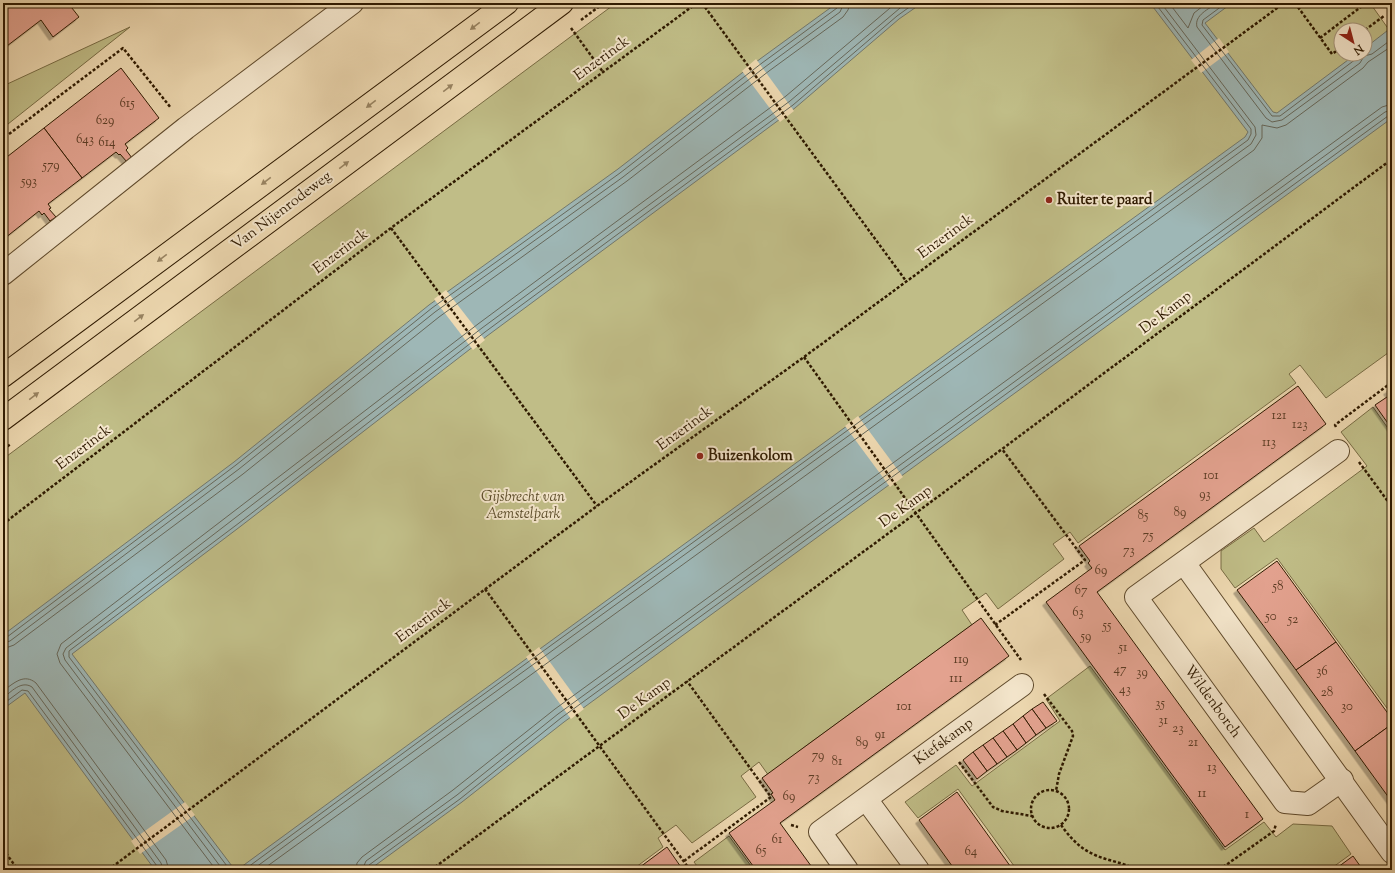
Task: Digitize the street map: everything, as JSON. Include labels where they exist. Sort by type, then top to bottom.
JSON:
[{"type":"main road","points":[[3,376],[507,3]]},
{"type":"main road","name":"Van Nijenrodeweg","points":[[3,419],[562,3]]},
{"type":"street","points":[[3,274],[186,128],[352,3]]},
{"type":"street","name":"Wildenborch","points":[[1285,802],[1136,597],[1184,563],[1347,454]]},
{"type":"street","points":[[1184,563],[1342,780],[1392,852]]},
{"type":"street","name":"Kiefskamp","points":[[847,870],[820,832],[1027,682]]},
{"type":"street","points":[[1285,802],[1308,804],[1342,780]]},
{"type":"street","points":[[866,799],[918,870]]},
{"type":"path","name":"Enzerinck","points":[[3,524],[391,228],[697,3]]},
{"type":"path","points":[[702,3],[792,123],[906,281]]},
{"type":"path","name":"Enzerinck","points":[[108,870],[198,801],[597,506],[804,357],[1284,3]]},
{"type":"path","points":[[1295,3],[1333,53]]},
{"type":"path","points":[[1320,38],[1366,3]]},
{"type":"path","points":[[1373,24],[1384,16]]},
{"type":"path","points":[[570,28],[603,72]]},
{"type":"path","points":[[4,137],[123,48],[186,128]]},
{"type":"path","name":"De Kamp","points":[[431,870],[916,513],[1392,159]]},
{"type":"path","points":[[391,228],[597,506]]},
{"type":"path","points":[[804,357],[995,625],[1027,682],[1072,732],[1073,736],[1059,774],[1056,791]]},
{"type":"path","points":[[1335,425],[1392,382]]},
{"type":"path","points":[[995,625],[1085,560],[1002,449]]},
{"type":"path","points":[[1347,454],[1392,507]]},
{"type":"path","points":[[485,589],[690,870]]},
{"type":"path","points":[[684,861],[771,797],[687,681]]},
{"type":"path","points":[[944,743],[993,807],[1002,812],[1032,816]]},
{"type":"path","points":[[1044,791],[1056,791],[1065,798],[1069,810],[1065,821],[1061,825],[1050,828],[1039,825],[1032,816],[1031,810],[1034,798],[1044,791]]},
{"type":"path","points":[[1219,870],[1274,831],[1285,802]]},
{"type":"path","points":[[1061,825],[1072,840],[1092,854],[1126,864],[1137,870]]},
{"type":"path","points":[[3,849],[18,870]]},
{"type":"green space","name":"Gijsbrecht van Aemstelpark","points":[[616,3],[1370,3],[1392,34],[1392,350],[1326,398],[1300,365],[1289,374],[1296,383],[1078,543],[1070,532],[1053,544],[1064,559],[998,609],[986,593],[962,610],[972,625],[802,749],[769,776],[759,762],[741,776],[756,797],[692,843],[676,825],[658,838],[663,847],[632,870],[3,870],[3,459]]},
{"type":"green space","points":[[130,27],[3,128],[3,86]]},
{"type":"green space","points":[[1373,407],[1392,434],[1392,715],[1277,558],[1235,588],[1221,569],[1221,551],[1254,528],[1264,542],[1367,466],[1341,432]]},
{"type":"green space","points":[[1090,666],[1225,850],[1264,822],[1276,837],[1293,824],[1332,826],[1351,854],[1329,870],[1017,870],[958,789],[918,818],[905,802],[956,765],[972,786],[1060,721],[1046,699]]},
{"type":"green space","points":[[729,836],[754,870],[700,870],[694,862]]},
{"type":"water","points":[[837,3],[922,3],[899,19],[795,108],[487,336],[72,654],[235,870],[155,870],[25,693],[3,709],[3,635],[234,462],[429,305],[618,169],[760,59]]},
{"type":"water","points":[[1150,3],[1232,3],[1205,23],[1273,112],[1277,113],[1345,62],[1373,62],[1373,42],[1392,27],[1392,118],[564,722],[462,802],[369,870],[237,870],[1245,137],[1248,132]]},
{"type":"pier","points":[[1219,38],[1229,52],[1201,73],[1191,60]]},
{"type":"pier","points":[[756,59],[794,111],[780,122],[742,71]]},
{"type":"pier","points":[[446,290],[485,340],[473,350],[434,299]]},
{"type":"pier","points":[[858,416],[903,477],[890,487],[845,426]]},
{"type":"pier","points":[[539,647],[584,709],[571,719],[526,657]]},
{"type":"pier","points":[[185,802],[195,815],[140,854],[131,841]]},
{"type":"building","points":[[3,3],[68,3],[79,17],[53,37],[41,20],[3,49]]},
{"type":"building","points":[[121,68],[159,118],[125,144],[128,148],[126,150],[132,158],[127,162],[120,154],[119,155],[116,152],[82,178],[44,128]]},
{"type":"building","points":[[44,128],[82,178],[48,204],[51,208],[49,209],[56,217],[50,221],[44,213],[42,215],[39,211],[5,238],[3,235],[3,160]]},
{"type":"building","points":[[1298,386],[1326,424],[1097,592],[1263,819],[1225,847],[1046,602],[1092,568],[1088,563],[1090,561],[1079,546]]},
{"type":"building","points":[[1392,388],[1392,429],[1375,405],[1390,395],[1387,391]]},
{"type":"building","points":[[1277,561],[1336,642],[1296,670],[1237,590]]},
{"type":"building","points":[[981,618],[1009,656],[780,823],[814,870],[756,870],[729,833],[775,800],[771,794],[773,793],[762,778]]},
{"type":"building","points":[[1336,642],[1392,719],[1392,724],[1355,751],[1296,670]]},
{"type":"building","points":[[1043,702],[1057,721],[1046,728],[1032,709]]},
{"type":"building","points":[[1032,709],[1046,728],[1036,735],[1023,716]]},
{"type":"building","points":[[1023,716],[1036,735],[1026,743],[1013,724]]},
{"type":"building","points":[[1013,724],[1026,743],[1017,750],[1003,731]]},
{"type":"building","points":[[1392,724],[1392,802],[1355,751]]},
{"type":"building","points":[[1003,731],[1017,750],[1007,757],[993,738]]},
{"type":"building","points":[[993,738],[1007,757],[997,764],[983,745]]},
{"type":"building","points":[[983,745],[997,764],[987,771],[973,752]]},
{"type":"building","points":[[973,752],[987,771],[977,779],[963,760]]},
{"type":"building","points":[[957,792],[1013,870],[955,870],[919,820]]},
{"type":"building","points":[[667,847],[683,870],[636,870]]},
{"type":"building","points":[[1353,856],[1363,870],[1334,870]]},
{"type":"place","name":"Ruiter te paard","points":[[1049,200]]},
{"type":"place","name":"Buizenkolom","points":[[700,456]]}]
